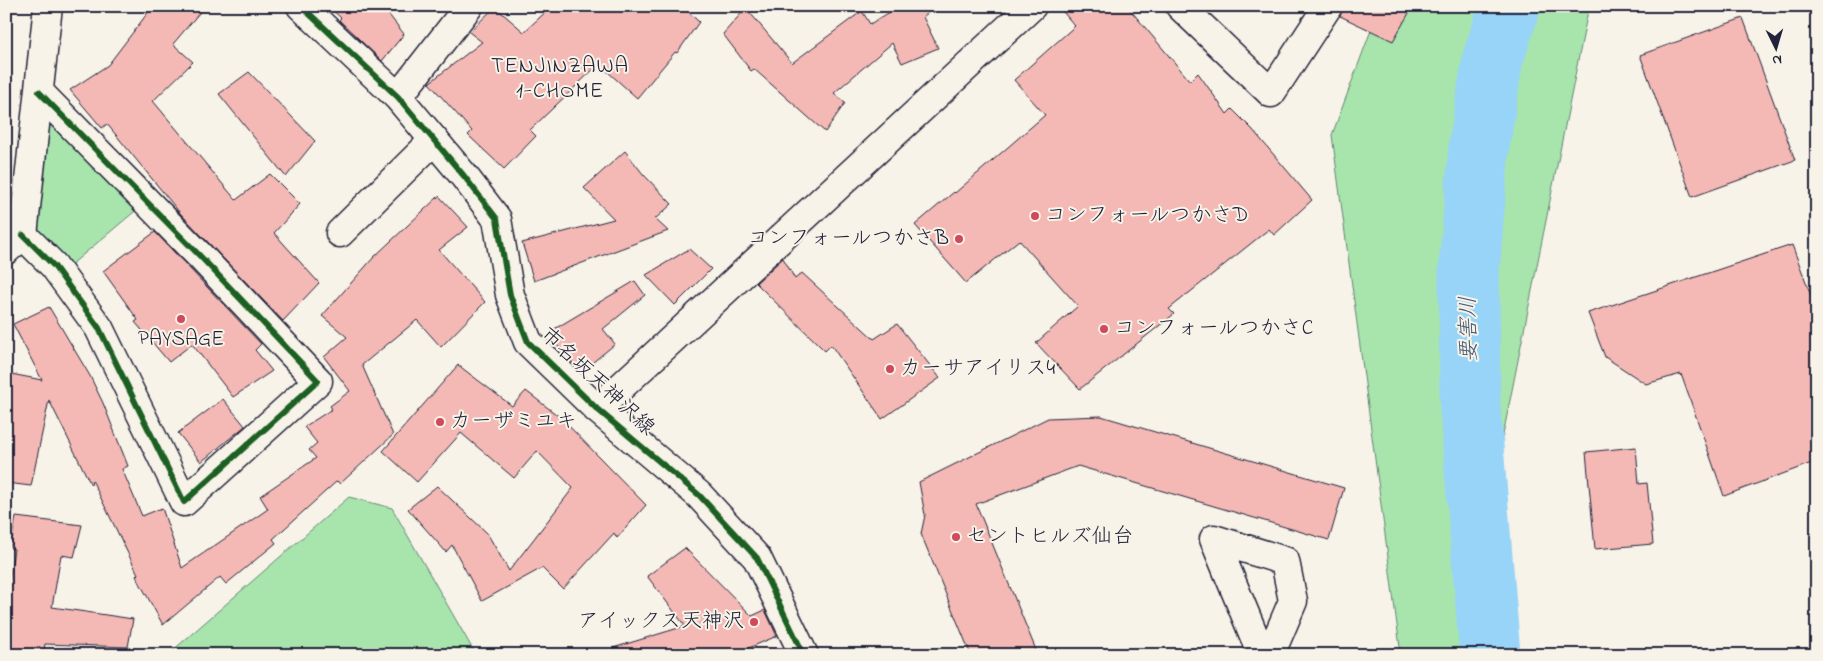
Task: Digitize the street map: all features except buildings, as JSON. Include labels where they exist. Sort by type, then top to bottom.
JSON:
[{"type":"street","points":[[39,92],[200,256],[318,381],[184,502],[99,328],[54,266],[15,242],[39,92],[48,6]]},
{"type":"street","name":"市名坂天神沢線","points":[[301,6],[398,97],[498,219],[510,295],[528,342],[597,409],[699,495],[757,558],[804,655]]},
{"type":"street","points":[[398,97],[469,6]]},
{"type":"street","points":[[597,409],[1032,6]]},
{"type":"street","points":[[1180,6],[1270,93],[1328,6]]},
{"type":"street","points":[[340,233],[434,140]]},
{"type":"street","points":[[1262,655],[1214,539],[1286,561],[1293,600],[1270,655]]},
{"type":"green space","points":[[1380,6],[1589,6],[1488,510],[1489,655],[1401,655],[1332,135]]},
{"type":"green space","points":[[39,92],[146,202],[60,274],[23,235]]},
{"type":"green space","points":[[349,497],[392,508],[476,655],[119,655],[137,652],[171,652]]},
{"type":"waterway","name":"要害川","points":[[1490,655],[1470,409],[1469,271],[1479,146],[1493,58],[1510,6]]},
{"type":"cycle path","points":[[301,6],[398,97],[497,219],[510,295],[528,342],[597,409],[699,495],[757,558],[804,655]]},
{"type":"cycle path","points":[[23,235],[54,266],[99,328],[184,502],[318,381],[200,256],[39,92]]},
{"type":"place","name":"コンフォールつかさD","points":[[1035,216]]},
{"type":"place","name":"コンフォールつかさB","points":[[959,239]]},
{"type":"place","name":"PAYSAGE","points":[[181,319]]},
{"type":"place","name":"コンフォールつかさC","points":[[1104,329]]},
{"type":"place","name":"カーサアイリス4","points":[[890,369]]},
{"type":"place","name":"カーザミユキ","points":[[440,422]]},
{"type":"place","name":"セントヒルズ仙台","points":[[956,537]]},
{"type":"place","name":"アイックス天神沢","points":[[754,622]]},
{"type":"district","name":"TENJINZAWA 1-CHOME","points":[[560,80]]}]
